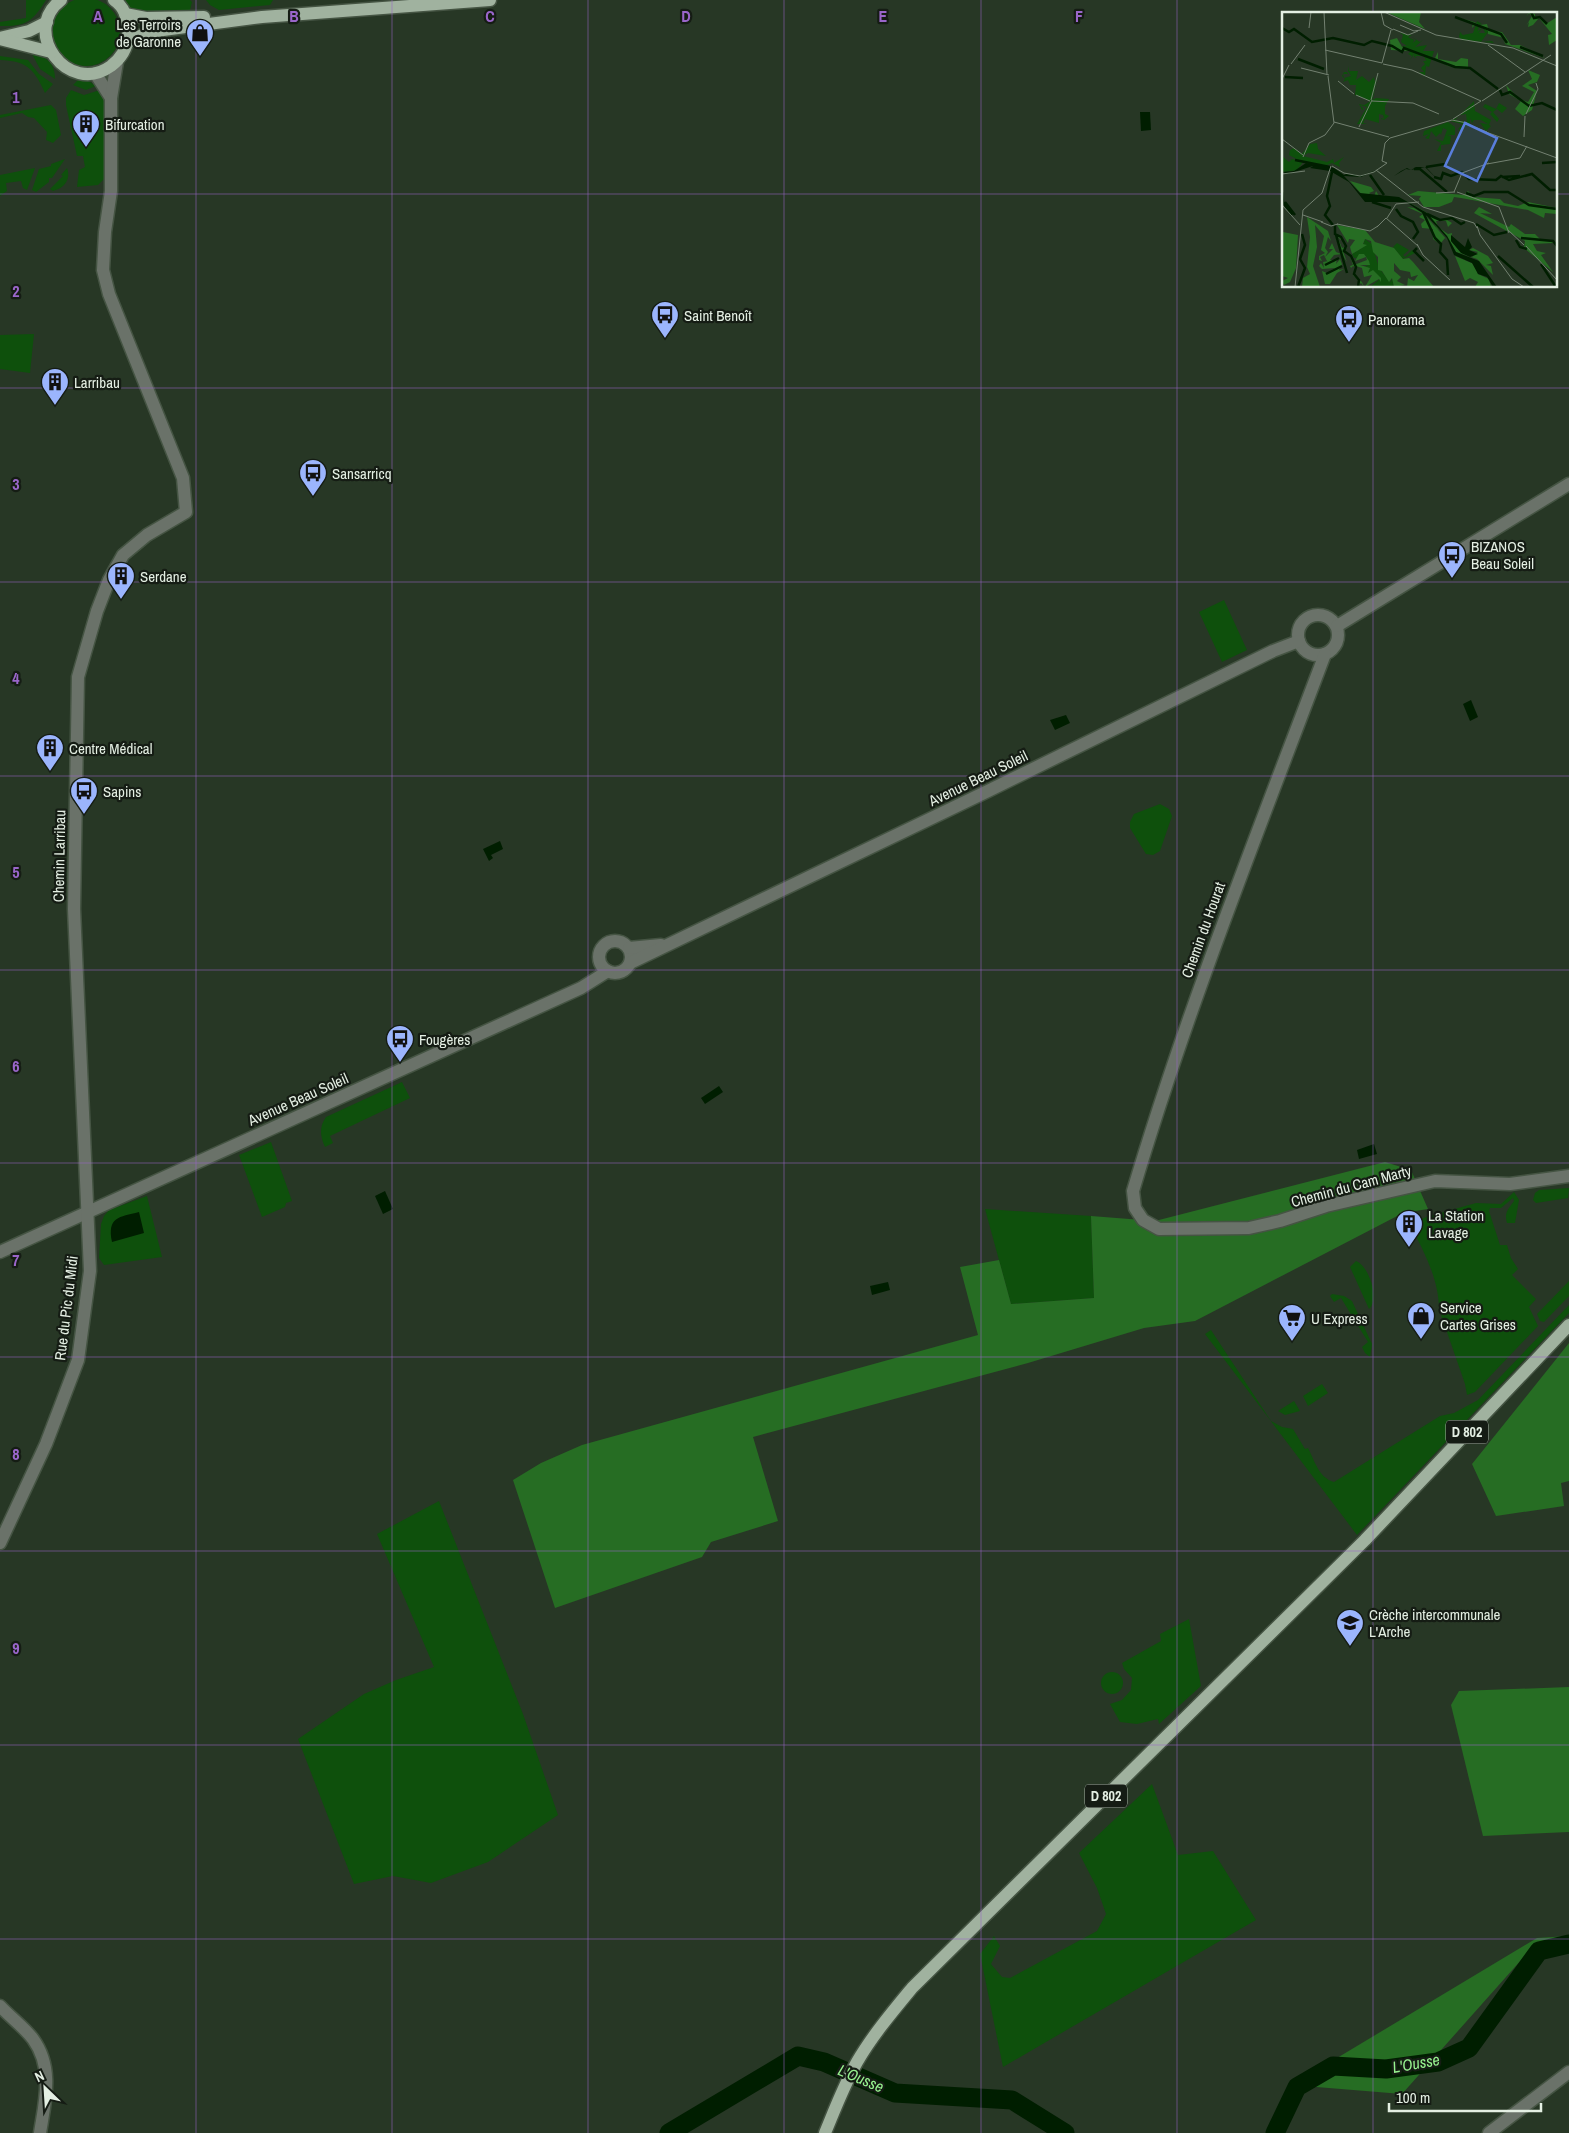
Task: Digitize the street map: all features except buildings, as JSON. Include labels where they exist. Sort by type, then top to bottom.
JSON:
[{"type":"main road","points":[[61,0],[51,12],[47,22],[46,32],[51,52],[59,63],[68,69],[77,72],[95,73],[117,62],[124,53],[128,42],[129,28],[126,14],[116,1]]},
{"type":"main road","points":[[128,42],[148,32],[256,18],[490,0]]},
{"type":"main road","points":[[126,14],[146,18],[256,18]]},
{"type":"main road","points":[[0,39],[29,31],[47,22]]},
{"type":"main road","points":[[0,39],[51,52]]},
{"type":"main road","name":"D 802","points":[[826,2133],[841,2092],[854,2066],[912,1988],[1365,1540],[1569,1325]]},
{"type":"street","points":[[111,98],[117,62]]},
{"type":"street","points":[[95,73],[111,98]]},
{"type":"street","name":"Chemin Larribau","points":[[88,1211],[74,909],[78,677],[97,611],[109,580],[123,555],[146,535],[186,512],[183,478],[109,294],[103,270],[105,232],[112,191],[111,98]]},
{"type":"street","points":[[1337,626],[1569,484]]},
{"type":"street","points":[[1314,615],[1327,616],[1337,626],[1336,645],[1325,654],[1312,654],[1302,647],[1299,641],[1298,634],[1302,622],[1314,615]]},
{"type":"street","name":"Avenue Beau Soleil","points":[[671,944],[629,948],[623,942],[615,940],[603,946],[599,959],[601,966],[608,971],[620,972],[630,963],[671,944],[1273,651],[1299,641]]},
{"type":"street","name":"Chemin du Hourat","points":[[1143,1220],[1135,1208],[1133,1191],[1182,1037],[1239,877],[1325,654]]},
{"type":"street","points":[[629,948],[630,963]]},
{"type":"street","name":"Avenue Beau Soleil","points":[[0,1252],[581,988],[608,971]]},
{"type":"street","name":"Chemin du Cam Marty","points":[[1143,1220],[1159,1229],[1249,1228],[1280,1222],[1326,1206],[1435,1181],[1510,1184],[1569,1176]]},
{"type":"street","name":"Rue du Pic du Midi","points":[[0,1543],[46,1444],[78,1360],[90,1271],[88,1211]]},
{"type":"street","points":[[0,2006],[33,2040],[45,2064],[48,2084],[40,2133]]},
{"type":"street","points":[[1489,2133],[1569,2072]]},
{"type":"green space","points":[[79,-1],[93,-1],[105,4],[114,13],[119,25],[119,39],[114,51],[105,60],[93,65],[79,65],[67,60],[58,51],[53,39],[53,25],[58,13],[67,4]]},
{"type":"green space","points":[[26,0],[46,0],[33,18],[23,24],[0,26],[0,22],[26,18]]},
{"type":"green space","points":[[121,0],[190,0],[192,2],[190,10],[187,12],[138,14],[129,9]]},
{"type":"green space","points":[[206,0],[273,0],[270,5],[219,10],[210,5]]},
{"type":"green space","points":[[32,54],[42,56],[49,61],[55,73],[55,79],[40,69]]},
{"type":"green space","points":[[0,56],[28,60],[39,74],[53,84],[45,93],[33,72],[23,64],[0,60]]},
{"type":"green space","points":[[84,78],[96,86],[86,90],[73,85],[78,80]]},
{"type":"green space","points":[[71,90],[84,95],[100,90],[105,100],[105,178],[98,185],[77,187],[79,170],[85,167],[83,156],[77,156],[66,105],[66,98]]},
{"type":"green space","points":[[51,105],[56,110],[61,135],[53,143],[46,140],[47,132],[34,118],[22,113],[0,118],[0,115]]},
{"type":"green space","points":[[65,159],[52,178],[49,178],[49,182],[36,192],[32,190],[39,169],[51,166],[51,164]]},
{"type":"green space","points":[[35,168],[27,190],[23,188],[21,181],[6,183],[7,191],[0,196],[0,175]]},
{"type":"green space","points":[[67,168],[68,176],[64,185],[57,190],[53,191],[50,189],[63,176],[61,175]]},
{"type":"green space","points":[[34,334],[30,373],[0,369],[0,335]]},
{"type":"green space","points":[[1224,600],[1247,650],[1222,662],[1199,612]]},
{"type":"green space","points":[[1160,804],[1169,809],[1172,816],[1160,851],[1153,855],[1146,854],[1130,828],[1130,822],[1134,814]]},
{"type":"green space","points":[[402,1082],[410,1098],[330,1136],[333,1143],[325,1147],[321,1132],[322,1124],[326,1117]]},
{"type":"green space","points":[[271,1142],[292,1201],[286,1203],[285,1207],[262,1217],[239,1155]]},
{"type":"green space","points":[[1385,1162],[1411,1170],[1428,1209],[1403,1213],[1195,1321],[1144,1328],[1028,1363],[753,1437],[778,1521],[711,1542],[702,1557],[555,1608],[513,1480],[541,1463],[582,1445],[978,1335],[960,1267],[999,1260],[1011,1304],[1094,1298],[1091,1216],[1155,1221]]},
{"type":"green space","points":[[1569,1188],[1568,1198],[1536,1203],[1533,1200],[1535,1193],[1539,1190]]},
{"type":"green space","points":[[1514,1192],[1519,1200],[1515,1223],[1507,1223],[1506,1220],[1507,1211],[1514,1201],[1513,1198],[1501,1208],[1490,1208],[1489,1211],[1500,1245],[1507,1245],[1511,1258],[1518,1269],[1512,1275],[1536,1299],[1529,1307],[1538,1326],[1475,1392],[1467,1395],[1465,1384],[1439,1309],[1434,1277],[1410,1225],[1426,1217],[1476,1203],[1501,1204]]},
{"type":"green space","points":[[147,1196],[162,1257],[104,1265],[99,1258],[101,1224],[104,1216],[109,1210]]},
{"type":"green space","points":[[985,1209],[1091,1216],[1094,1298],[1011,1304]]},
{"type":"green space","points":[[1356,1261],[1365,1269],[1372,1283],[1373,1298],[1369,1309],[1350,1267]]},
{"type":"green space","points":[[1569,1281],[1569,1296],[1544,1322],[1540,1321],[1537,1314]]},
{"type":"green space","points":[[1332,1294],[1344,1296],[1352,1301],[1372,1344],[1370,1357],[1362,1347],[1368,1342],[1341,1298],[1334,1302],[1330,1296]]},
{"type":"green space","points":[[1569,1305],[1569,1313],[1357,1535],[1205,1334],[1211,1330],[1271,1421],[1282,1427],[1293,1429],[1305,1449],[1308,1448],[1324,1476],[1334,1482],[1440,1416],[1454,1413],[1478,1400]]},
{"type":"green space","points":[[1569,1343],[1569,1481],[1561,1483],[1564,1506],[1496,1516],[1472,1464]]},
{"type":"green space","points":[[1322,1384],[1328,1393],[1308,1406],[1303,1396]]},
{"type":"green space","points":[[1294,1401],[1300,1411],[1285,1415],[1278,1411]]},
{"type":"green space","points":[[439,1501],[523,1714],[558,1815],[488,1862],[431,1883],[393,1876],[354,1884],[298,1739],[364,1694],[396,1680],[434,1667],[377,1534]]},
{"type":"green space","points":[[1189,1619],[1201,1686],[1159,1724],[1158,1719],[1137,1724],[1120,1722],[1110,1704],[1122,1700],[1131,1690],[1132,1678],[1124,1669],[1122,1663],[1161,1641],[1160,1634]]},
{"type":"green space","points":[[1112,1672],[1120,1675],[1123,1683],[1120,1691],[1112,1694],[1104,1691],[1101,1683],[1104,1675]]},
{"type":"green space","points":[[1569,1687],[1569,1832],[1483,1836],[1451,1705],[1459,1691]]},
{"type":"green space","points":[[1152,1784],[1178,1855],[1213,1851],[1256,1920],[1003,2067],[980,1954],[994,1936],[1000,1946],[991,1964],[1002,1977],[1010,1978],[1097,1931],[1106,1914],[1097,1888],[1079,1853]]},
{"type":"green space","points":[[1569,1936],[1569,1949],[1529,1951],[1402,2094],[1292,2085],[1537,1938]]},
{"type":"shaded area","points":[[1140,112],[1150,112],[1151,130],[1141,131]]},
{"type":"shaded area","points":[[1471,700],[1478,717],[1470,721],[1463,704]]},
{"type":"shaded area","points":[[1066,715],[1070,723],[1055,730],[1050,720]]},
{"type":"shaded area","points":[[500,841],[503,849],[491,855],[493,858],[489,861],[483,849]]},
{"type":"shaded area","points":[[719,1086],[723,1092],[705,1104],[701,1098]]},
{"type":"shaded area","points":[[1374,1144],[1377,1154],[1359,1159],[1357,1150]]},
{"type":"shaded area","points":[[385,1191],[393,1209],[383,1214],[375,1196]]},
{"type":"shaded area","points":[[139,1212],[144,1233],[112,1242],[111,1227],[113,1223],[120,1217]]},
{"type":"shaded area","points":[[888,1282],[890,1290],[872,1295],[870,1286]]},
{"type":"waterway","name":"L'Ousse","points":[[1275,2133],[1297,2087],[1333,2066],[1386,2069],[1438,2062],[1469,2048],[1539,1951],[1569,1944]]},
{"type":"waterway","name":"L'Ousse","points":[[669,2133],[798,2056],[824,2062],[895,2093],[1012,2100],[1065,2133]]},
{"type":"place","name":"Les Terroirs de Garonne","points":[[200,57]]},
{"type":"place","name":"Bifurcation","points":[[86,148]]},
{"type":"place","name":"Saint Benoît","points":[[665,339]]},
{"type":"place","name":"Panorama","points":[[1349,343]]},
{"type":"place","name":"Larribau","points":[[55,406]]},
{"type":"place","name":"Sansarricq","points":[[313,497]]},
{"type":"place","name":"BIZANOS Beau Soleil","points":[[1452,579]]},
{"type":"place","name":"Serdane","points":[[121,600]]},
{"type":"place","name":"Centre Médical","points":[[50,772]]},
{"type":"place","name":"Sapins","points":[[84,815]]},
{"type":"place","name":"Fougères","points":[[400,1063]]},
{"type":"place","name":"La Station Lavage","points":[[1409,1248]]},
{"type":"place","name":"Service Cartes Grises","points":[[1421,1340]]},
{"type":"place","name":"U Express","points":[[1292,1342]]},
{"type":"place","name":"Crèche intercommunale L'Arche","points":[[1350,1647]]}]
